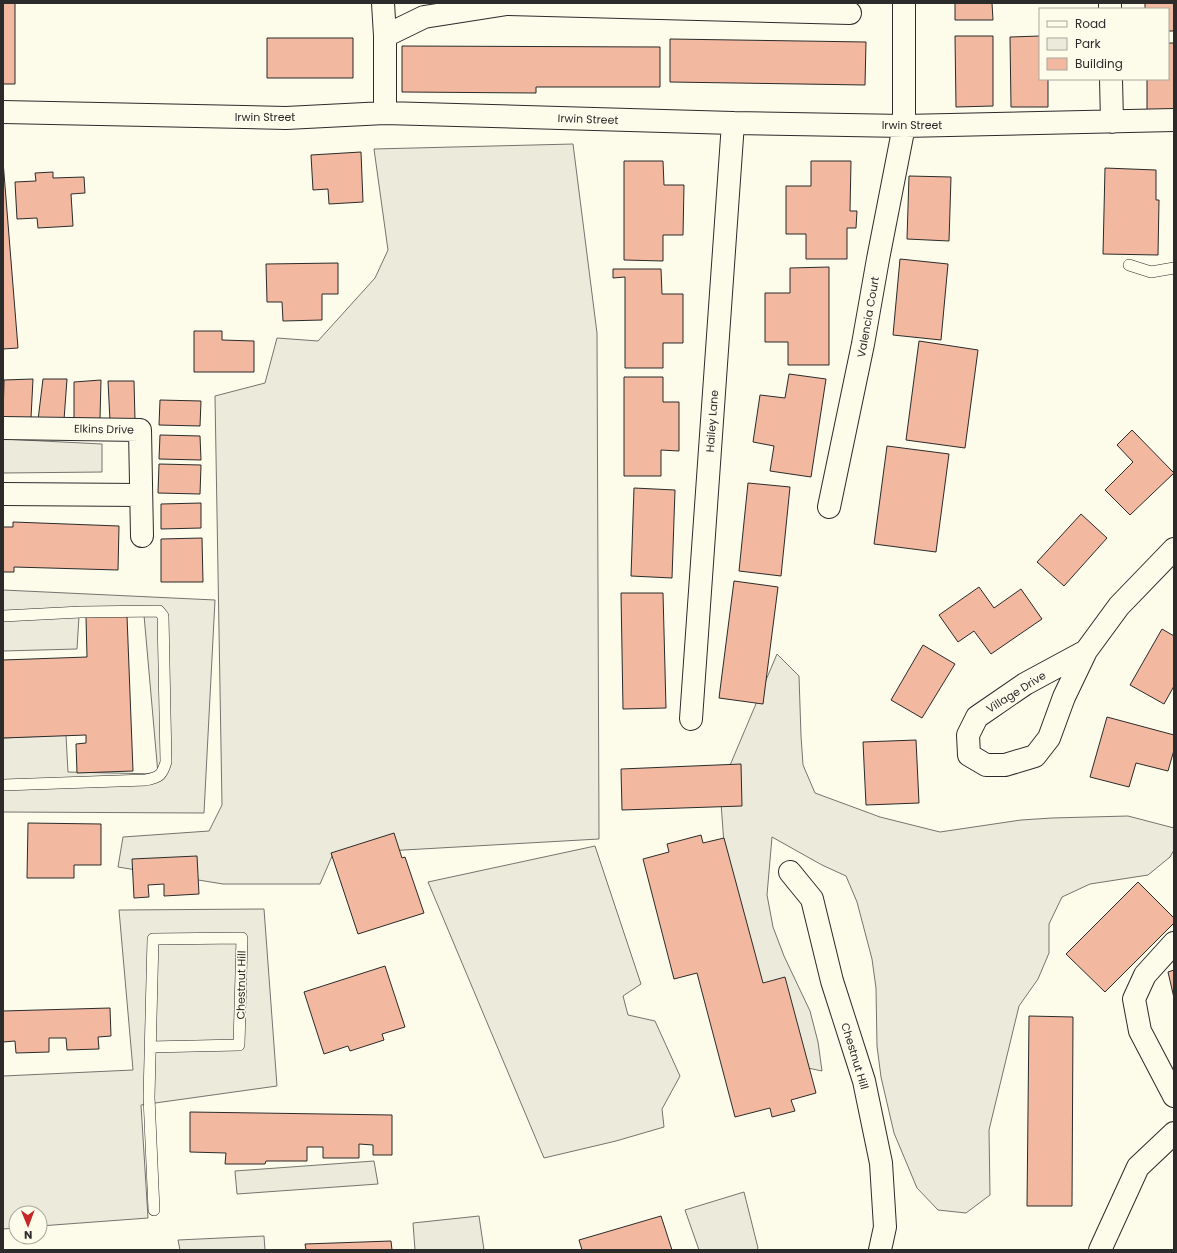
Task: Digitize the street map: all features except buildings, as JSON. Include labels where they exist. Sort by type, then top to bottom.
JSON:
[{"type":"street","points":[[383,3],[385,36],[385,113]]},
{"type":"street","name":"Valencia Court","points":[[829,507],[864,344],[878,259],[904,126],[904,3]]},
{"type":"street","points":[[385,36],[424,17],[507,4],[850,13]]},
{"type":"street","points":[[1111,80],[1112,122]]},
{"type":"street","name":"Irwin Street","points":[[3,112],[286,118],[385,113],[733,123],[904,126],[1174,120]]},
{"type":"street","name":"Hailey Lane","points":[[692,719],[733,123]]},
{"type":"street","name":"Elkins Drive","points":[[3,428],[140,430],[142,536]]},
{"type":"street","points":[[3,494],[141,495]]},
{"type":"street","name":"Village Drive","points":[[1086,652],[1025,684],[977,717],[968,735],[969,755],[986,765],[1005,765],[1035,756],[1049,738],[1064,697],[1086,652],[1119,606],[1174,549]]},
{"type":"street","name":"Chestnut Hill","points":[[790,872],[812,899],[832,981],[864,1081],[881,1163],[885,1227],[880,1250]]},
{"type":"street","points":[[1174,943],[1145,976],[1134,999],[1140,1031],[1174,1096]]},
{"type":"street","points":[[1100,1250],[1138,1167],[1174,1133]]},
{"type":"lane","points":[[1129,265],[1151,272],[1174,268]]},
{"type":"lane","points":[[3,616],[81,612],[159,611],[163,616],[166,762],[163,772],[157,778],[146,780],[3,784]]},
{"type":"lane","name":"Chestnut Hill","points":[[150,1047],[239,1044],[242,938],[153,939],[150,1047],[149,1097],[154,1210]]},
{"type":"green space","points":[[573,144],[597,333],[599,839],[333,854],[320,884],[223,884],[118,867],[123,837],[209,831],[222,805],[215,396],[265,383],[277,338],[318,341],[375,278],[388,250],[374,149]]},
{"type":"green space","points":[[777,654],[799,676],[803,765],[815,793],[880,817],[940,832],[1021,820],[1128,816],[1174,828],[1174,850],[1170,857],[1148,875],[1090,884],[1062,897],[1049,924],[1049,953],[1038,979],[1019,1006],[989,1130],[990,1195],[966,1213],[938,1210],[917,1188],[894,1133],[881,1077],[877,1046],[876,988],[872,959],[857,902],[846,876],[822,865],[772,837],[767,895],[773,927],[784,956],[810,1011],[818,1042],[822,1071],[794,1065],[769,1008],[725,858],[720,789]]},
{"type":"shaded area","points":[[3,439],[102,444],[102,472],[3,473]]},
{"type":"shaded area","points":[[3,590],[215,600],[204,813],[3,812],[3,738],[66,735],[68,772],[158,774],[144,615],[79,616],[77,649],[3,651]]},
{"type":"shaded area","points":[[595,846],[641,984],[623,996],[628,1015],[655,1021],[680,1076],[662,1109],[664,1127],[616,1141],[544,1158],[428,882]]},
{"type":"shaded area","points":[[264,909],[277,1086],[141,1105],[148,1218],[48,1225],[48,1205],[8,1205],[8,1229],[3,1229],[3,1076],[133,1070],[119,910]]},
{"type":"shaded area","points":[[374,1161],[378,1184],[237,1194],[235,1171]]},
{"type":"shaded area","points":[[744,1192],[758,1248],[757,1250],[699,1250],[685,1210]]},
{"type":"shaded area","points":[[479,1216],[484,1250],[415,1250],[413,1223]]},
{"type":"shaded area","points":[[264,1236],[265,1250],[180,1250],[178,1240]]}]
